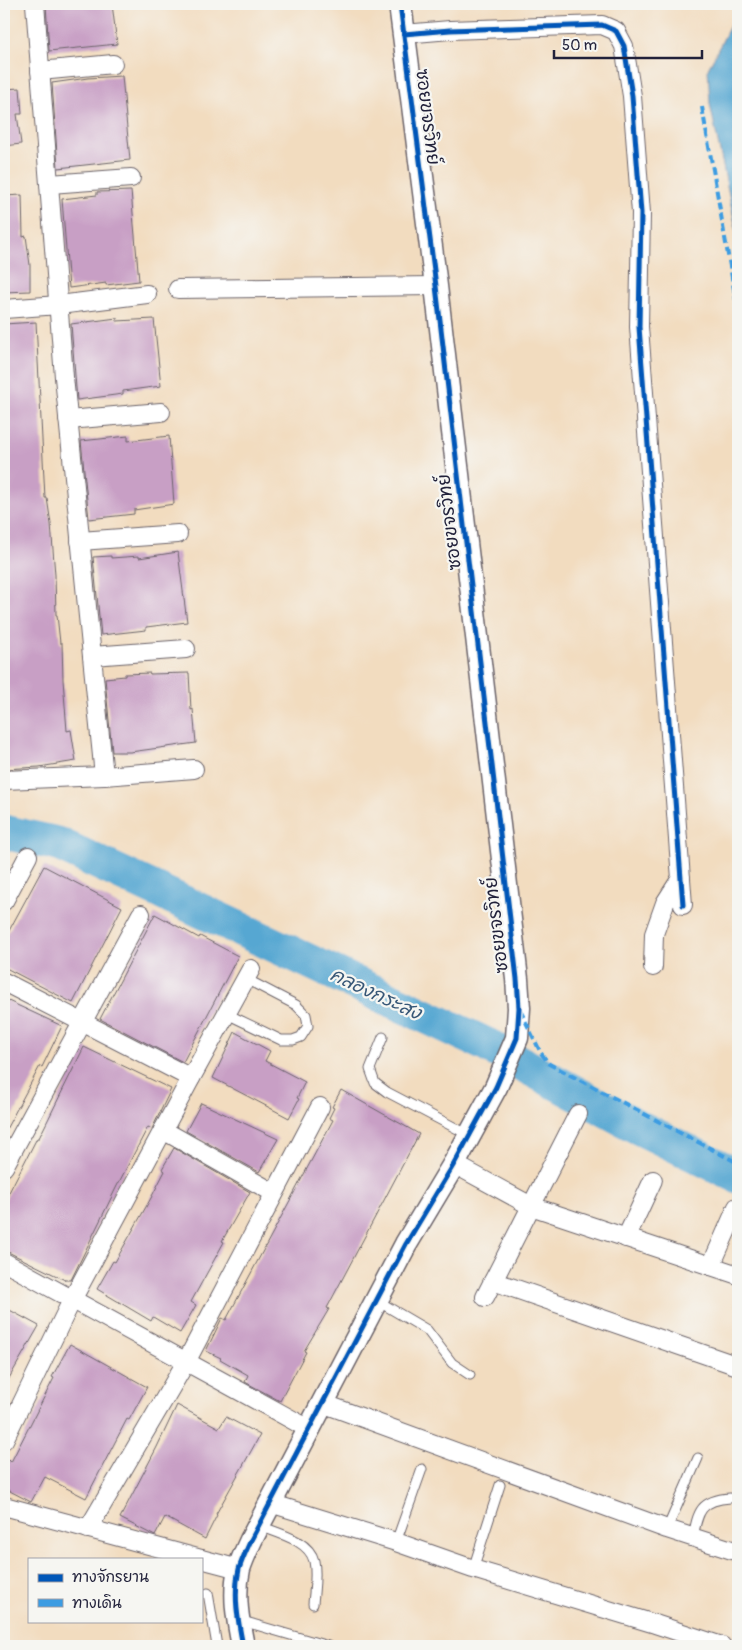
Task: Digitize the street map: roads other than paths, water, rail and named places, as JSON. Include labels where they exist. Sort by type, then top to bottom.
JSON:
[{"type":"street","points":[[34,4],[68,420],[104,776]]},
{"type":"street","name":"ซอยขจรวิทย์","points":[[243,1646],[236,1594],[240,1569],[258,1526],[406,1244],[454,1164],[496,1087],[516,1038],[519,1008],[436,286],[400,4]]},
{"type":"street","points":[[404,34],[450,30],[602,25],[616,31],[624,46],[632,96],[641,213],[640,327],[682,905]]},
{"type":"street","points":[[40,71],[113,64]]},
{"type":"street","points":[[50,184],[131,178]]},
{"type":"street","points":[[178,289],[436,286]]},
{"type":"street","points":[[4,309],[59,305],[147,294]]},
{"type":"street","points":[[68,420],[161,412]]},
{"type":"street","points":[[80,541],[178,534]]},
{"type":"street","points":[[92,656],[186,649]]},
{"type":"street","points":[[4,780],[104,776],[194,769]]},
{"type":"street","points":[[4,901],[28,856]]},
{"type":"street","points":[[653,967],[654,934],[665,903],[681,878]]},
{"type":"street","points":[[4,1167],[140,914]]},
{"type":"street","points":[[4,1440],[72,1300],[249,974]]},
{"type":"street","points":[[4,982],[191,1078]]},
{"type":"street","points":[[88,1529],[186,1362],[320,1107]]},
{"type":"street","points":[[484,1297],[578,1114]]},
{"type":"street","points":[[163,1130],[274,1194]]},
{"type":"street","points":[[454,1164],[530,1206],[738,1275]]},
{"type":"street","points":[[626,1238],[654,1180]]},
{"type":"street","points":[[711,1266],[737,1207]]},
{"type":"street","points":[[4,1262],[309,1429]]},
{"type":"street","points":[[493,1281],[738,1366]]},
{"type":"street","points":[[322,1403],[667,1529],[738,1552]]},
{"type":"street","points":[[270,1503],[722,1646]]},
{"type":"street","points":[[4,1506],[197,1558]]},
{"type":"street","points":[[202,1559],[240,1569]]},
{"type":"lane","points":[[227,1014],[281,1040],[293,1040],[301,1037],[308,1026],[306,1015],[296,1006],[249,974]]},
{"type":"lane","points":[[383,1037],[370,1069],[375,1083],[387,1092],[470,1135]]},
{"type":"lane","points":[[376,1300],[427,1330],[452,1363],[470,1375]]},
{"type":"lane","points":[[667,1529],[698,1458]]},
{"type":"lane","points":[[396,1542],[422,1469]]},
{"type":"lane","points":[[474,1569],[500,1485]]},
{"type":"lane","points":[[693,1538],[698,1515],[706,1504],[717,1499],[730,1498]]},
{"type":"lane","points":[[258,1526],[302,1544],[314,1559],[313,1604]]},
{"type":"lane","points":[[208,1593],[217,1646]]},
{"type":"lane","points":[[238,1619],[328,1646]]},
{"type":"water","points":[[738,10],[738,238],[710,104],[708,69]]},
{"type":"waterway","name":"คลองกระสง","points":[[4,832],[58,844],[189,905],[487,1045],[638,1127],[738,1176]]}]
